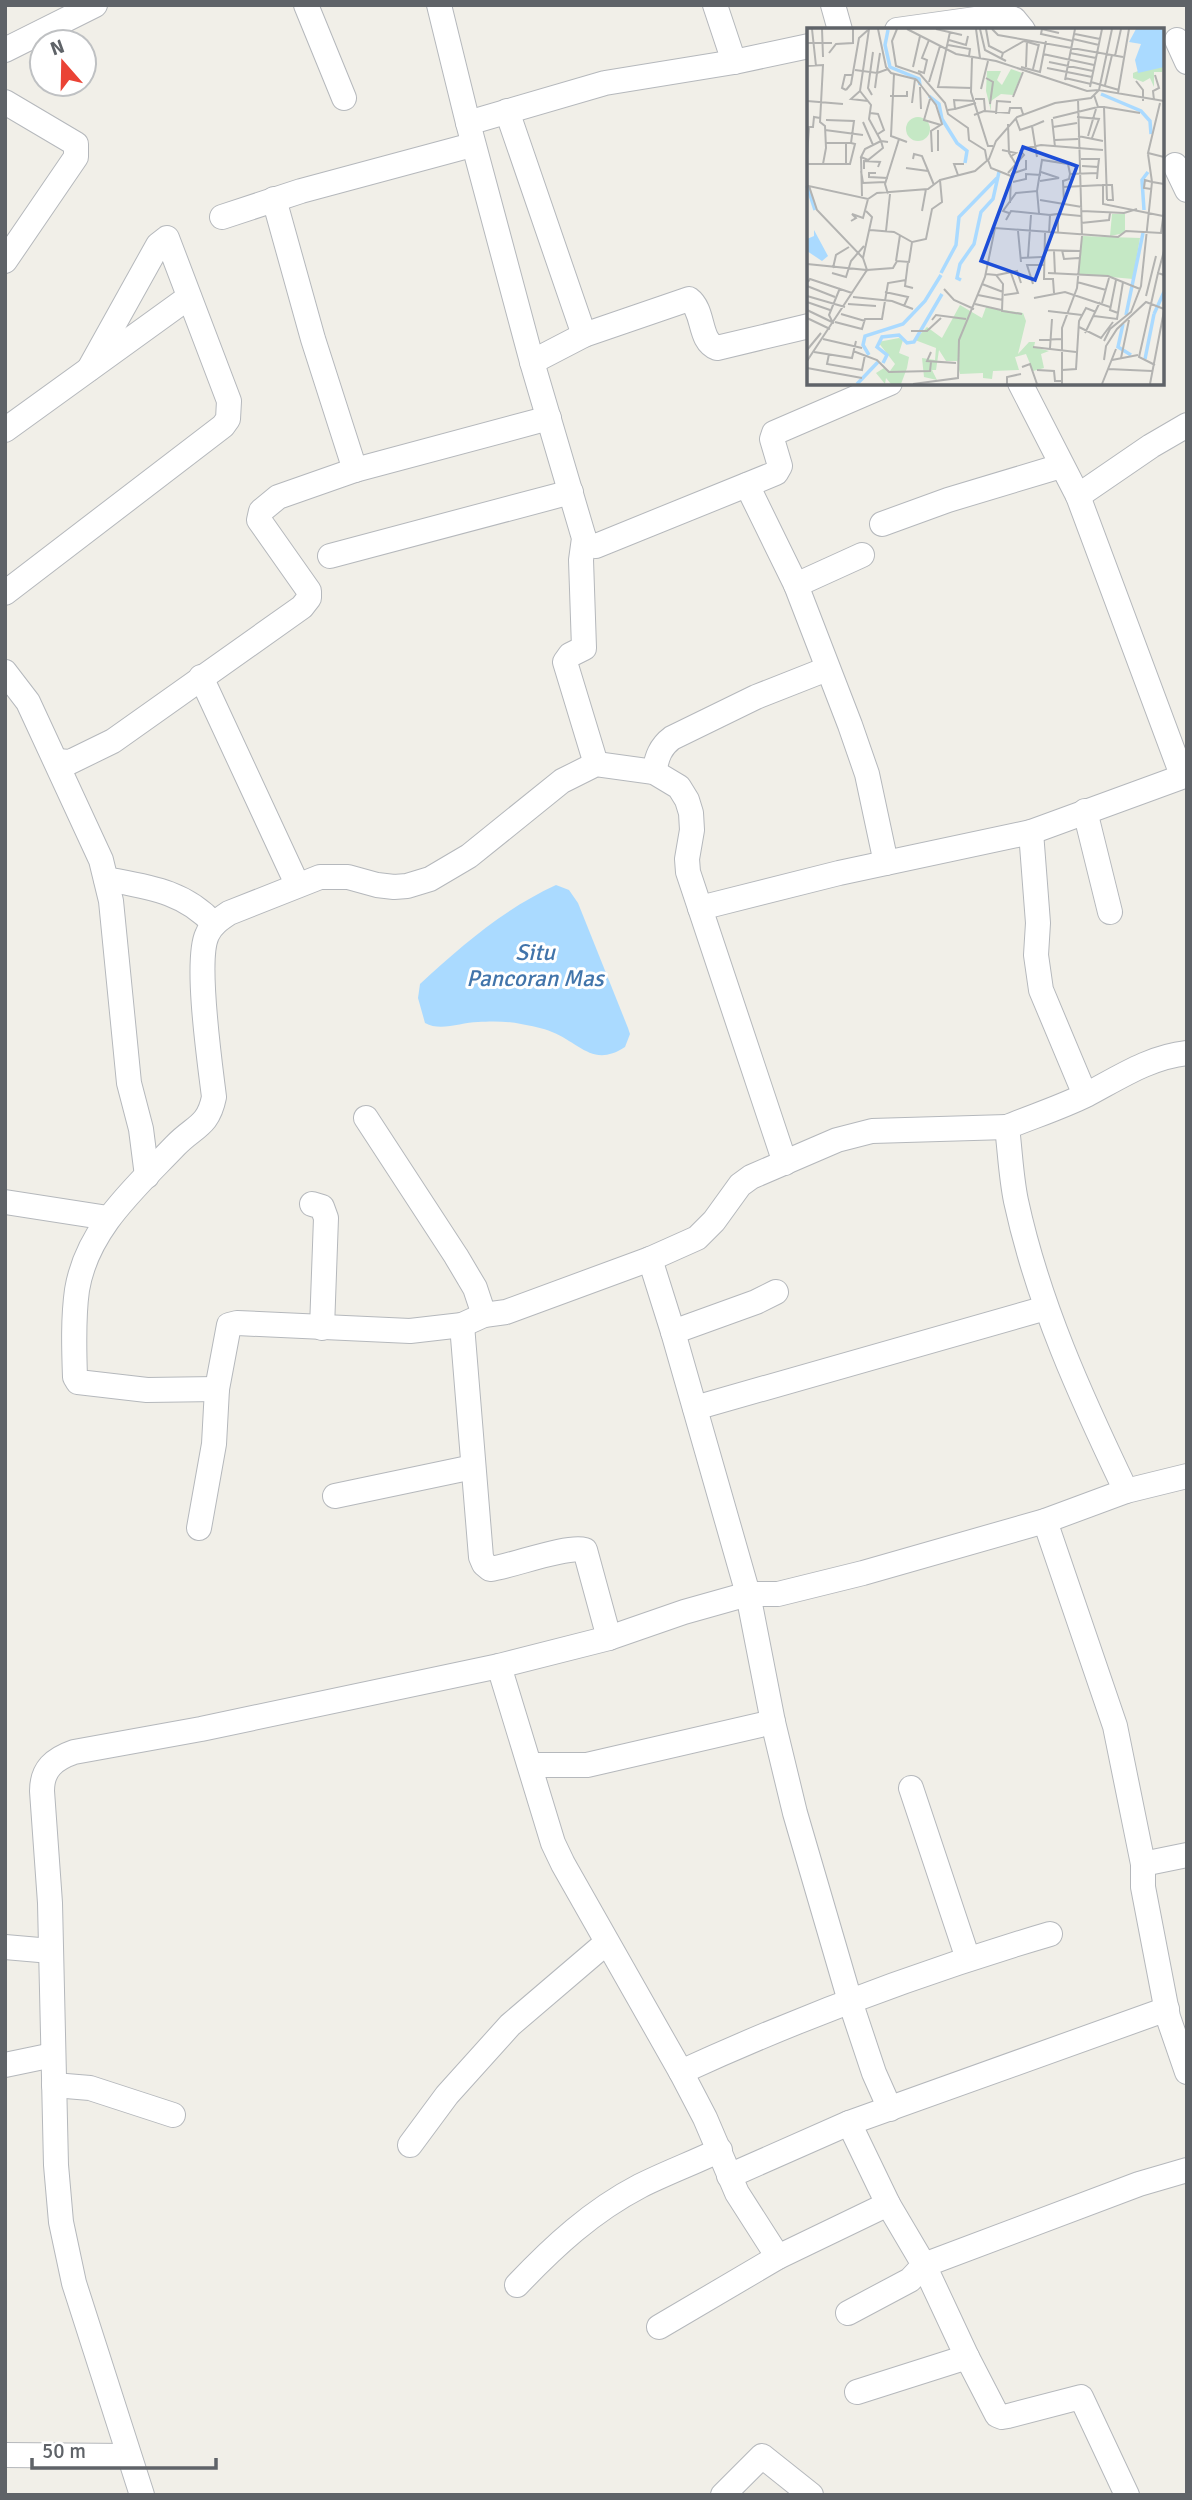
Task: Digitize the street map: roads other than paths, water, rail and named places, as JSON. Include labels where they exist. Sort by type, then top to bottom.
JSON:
[{"type":"street","points":[[5,50],[95,5]]},
{"type":"street","points":[[306,5],[344,98]]},
{"type":"street","points":[[439,5],[470,134],[532,362],[584,538],[581,560],[584,648],[570,654],[565,662],[596,764]]},
{"type":"street","points":[[715,5],[734,62]]},
{"type":"street","points":[[833,5],[839,28]]},
{"type":"street","points":[[911,28],[990,17],[1016,18]]},
{"type":"street","points":[[222,217],[470,134],[507,111],[605,83],[734,62],[807,46]]},
{"type":"street","points":[[5,102],[76,144],[78,150],[76,157],[5,261]]},
{"type":"street","points":[[507,111],[584,335]]},
{"type":"street","points":[[1175,165],[1187,190]]},
{"type":"street","points":[[274,200],[313,339],[355,470]]},
{"type":"street","points":[[5,593],[223,426],[228,419],[229,401],[167,238],[158,245],[89,369]]},
{"type":"street","points":[[10,419],[89,369],[189,297]]},
{"type":"street","points":[[532,362],[584,335],[688,299],[697,309],[706,338],[712,347],[807,326]]},
{"type":"street","points":[[584,538],[590,545],[596,545],[779,470],[780,461],[772,439],[774,433],[885,385]]},
{"type":"street","points":[[699,908],[886,863],[1031,832],[1184,775],[1077,496],[1021,385]]},
{"type":"street","points":[[57,761],[70,761],[113,741],[303,607],[309,598],[309,591],[259,520],[261,511],[278,496],[355,470],[549,418]]},
{"type":"street","points":[[1077,496],[1187,425]]},
{"type":"street","points":[[882,524],[948,499],[1061,466]]},
{"type":"street","points":[[747,485],[796,585],[867,774],[886,863]]},
{"type":"street","points":[[330,556],[571,492]]},
{"type":"street","points":[[796,585],[862,555]]},
{"type":"street","points":[[654,772],[658,754],[672,738],[756,697],[827,669]]},
{"type":"street","points":[[5,672],[29,702],[94,841],[106,879],[111,901],[129,1083],[141,1129],[147,1176]]},
{"type":"street","points":[[201,677],[297,884]]},
{"type":"street","points":[[217,1389],[147,1390],[75,1380],[78,1290],[89,1253],[108,1218],[133,1187],[180,1141],[206,1121],[212,1104],[214,1097],[202,960],[207,934],[214,924],[229,913],[320,877],[348,877],[394,887],[430,879],[469,856],[562,781],[596,764],[654,772],[674,782],[687,800],[692,830],[688,845],[688,872],[785,1163]]},
{"type":"street","points":[[1085,811],[1110,912]]},
{"type":"street","points":[[1031,832],[1038,923],[1036,955],[1041,990],[1085,1095]]},
{"type":"street","points":[[106,879],[155,888],[188,901],[214,924]]},
{"type":"street","points":[[199,1528],[215,1444],[217,1389],[229,1325],[237,1323],[410,1331],[506,1312],[697,1238],[709,1227],[740,1185],[751,1177],[837,1140],[872,1131],[1007,1127],[1085,1095],[1155,1059],[1187,1053]]},
{"type":"street","points":[[366,1118],[475,1288],[473,1467],[481,1557],[484,1564],[490,1569],[571,1549],[584,1550],[609,1638]]},
{"type":"street","points":[[1007,1127],[1015,1198],[1046,1308],[1082,1398],[1126,1491]]},
{"type":"street","points":[[5,1202],[108,1218]]},
{"type":"street","points":[[312,1203],[322,1207],[326,1218],[322,1328]]},
{"type":"street","points":[[650,1258],[748,1594],[773,1723],[795,1813],[850,2001],[874,2074],[890,2109]]},
{"type":"street","points":[[673,1332],[776,1292]]},
{"type":"street","points":[[695,1408],[1046,1308]]},
{"type":"street","points":[[335,1496],[473,1467]]},
{"type":"street","points":[[142,2495],[65,2252],[57,2181],[51,1951],[42,1780],[49,1766],[74,1752],[201,1729],[499,1667],[609,1638],[684,1612],[748,1594],[778,1594],[863,1573],[1045,1521],[1126,1491],[1187,1476]]},
{"type":"street","points":[[1045,1521],[1115,1726],[1143,1864],[1143,1887],[1167,2009],[1187,2072]]},
{"type":"street","points":[[499,1667],[553,1843],[606,1943],[681,2072],[741,2199],[778,2257]]},
{"type":"street","points":[[531,1765],[587,1765],[773,1723]]},
{"type":"street","points":[[911,1788],[968,1959]]},
{"type":"street","points":[[1143,1864],[1187,1855]]},
{"type":"street","points":[[681,2072],[766,2034],[850,2001],[968,1959],[1051,1934]]},
{"type":"street","points":[[410,2145],[447,2095],[510,2025],[606,1943]]},
{"type":"street","points":[[5,1947],[51,1951]]},
{"type":"street","points":[[729,2176],[849,2123],[1167,2009]]},
{"type":"street","points":[[5,2065],[53,2055]]},
{"type":"street","points":[[54,2085],[90,2088],[173,2115]]},
{"type":"street","points":[[849,2123],[888,2204],[924,2265],[967,2357],[998,2415],[1002,2417],[1081,2397],[1127,2495]]},
{"type":"street","points":[[517,2285],[559,2243],[596,2214],[640,2186],[720,2150]]},
{"type":"street","points":[[848,2313],[910,2280],[924,2265],[1187,2169]]},
{"type":"street","points":[[659,2327],[778,2257],[888,2204]]},
{"type":"street","points":[[857,2392],[967,2357]]},
{"type":"street","points":[[5,2455],[128,2456]]},
{"type":"street","points":[[723,2495],[762,2456],[811,2495]]},
{"type":"water","name":"Situ Pancoran Mas","points":[[556,885],[569,890],[578,903],[630,1034],[625,1047],[614,1053],[595,1054],[548,1031],[511,1022],[471,1022],[444,1027],[425,1023],[418,998],[420,984],[484,929],[519,905]]}]
